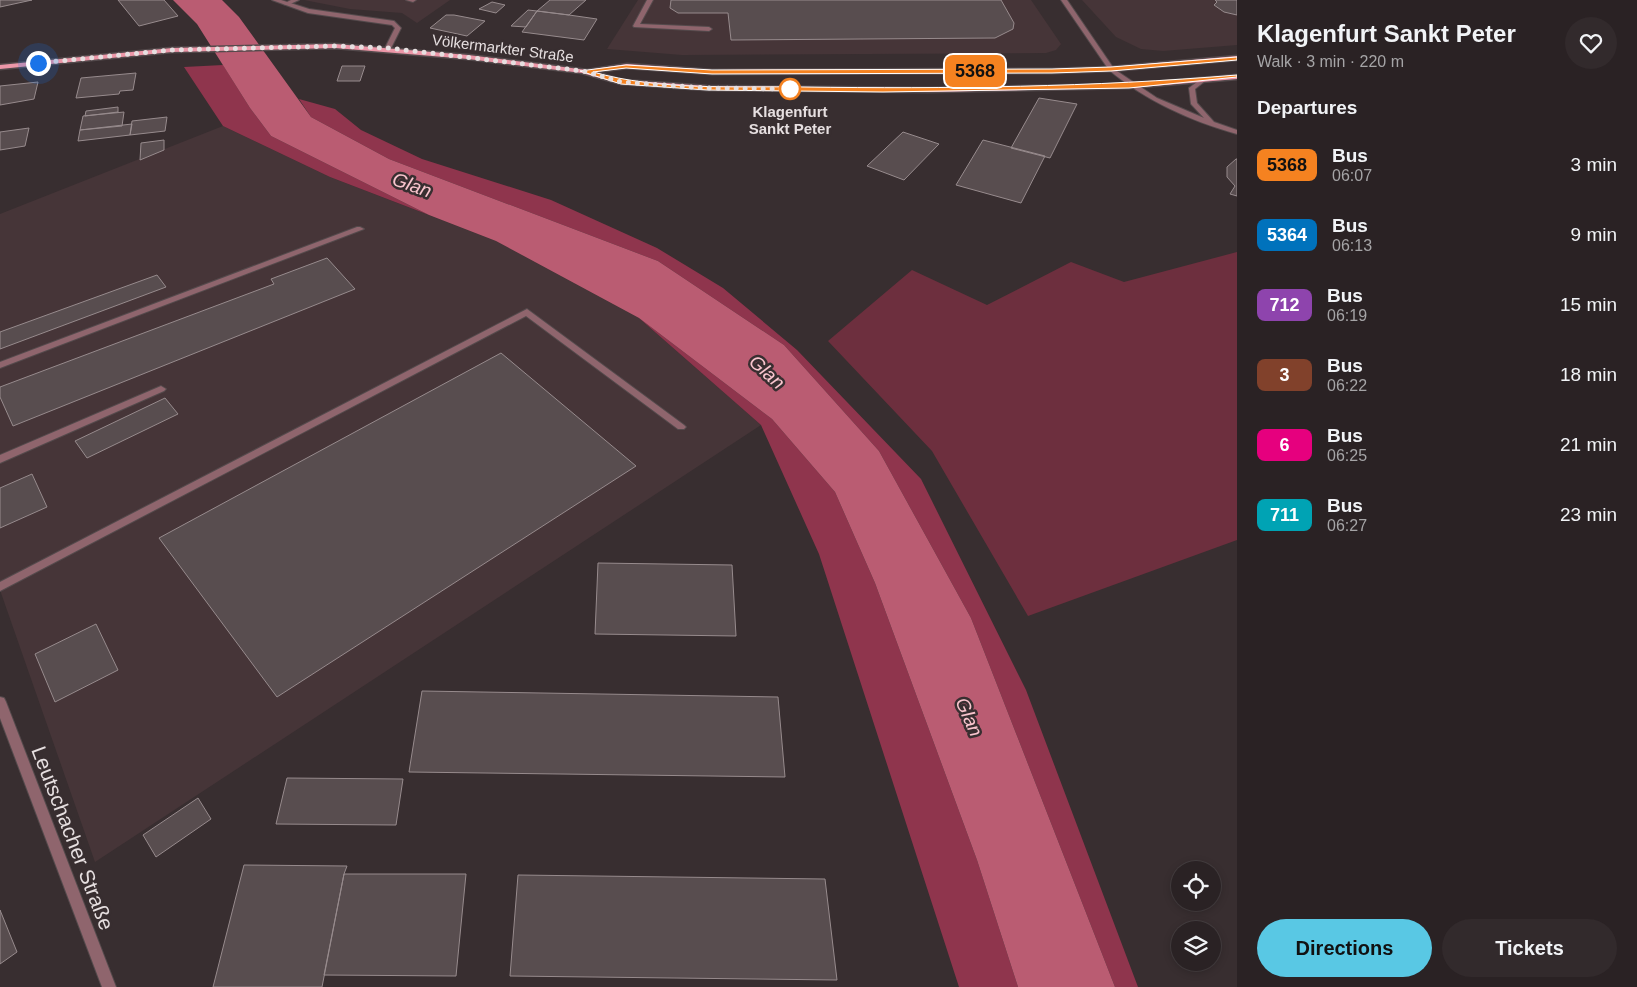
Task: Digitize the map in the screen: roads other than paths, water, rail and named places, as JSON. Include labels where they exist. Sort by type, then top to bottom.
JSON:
[{"type":"main road","name":"Völkermarkter Straße","points":[[0,67],[172,50],[286,46],[388,48],[583,71],[621,82],[707,88],[928,90],[1129,86],[1237,77]]},
{"type":"main road","name":"Völkermarkter Straße","points":[[583,71],[626,66],[712,72],[1111,69],[1237,58]]},
{"type":"street","points":[[275,0],[308,11],[394,23],[398,28],[388,48]]},
{"type":"street","points":[[286,4],[296,0]]},
{"type":"street","points":[[650,0],[636,26],[709,29]]},
{"type":"street","points":[[1064,0],[1111,69],[1129,86],[1237,132]]},
{"type":"street","points":[[1203,80],[1192,88],[1194,104],[1215,124]]},
{"type":"street","points":[[0,365],[360,229]]},
{"type":"street","points":[[0,587],[528,312],[682,427]]},
{"type":"street","points":[[0,459],[161,389]]},
{"type":"street","name":"Leutschacher Straße","points":[[0,702],[109,987]]},
{"type":"water","name":"Glan","points":[[173,0],[222,0],[239,17],[311,117],[389,159],[658,261],[784,345],[879,451],[971,618],[1115,987],[1018,987],[977,860],[875,583],[835,492],[772,419],[639,318],[496,241],[429,215],[271,136],[250,108],[197,24]]},
{"type":"place","name":"Klagenfurt Sankt Peter","points":[[790,89]]}]
